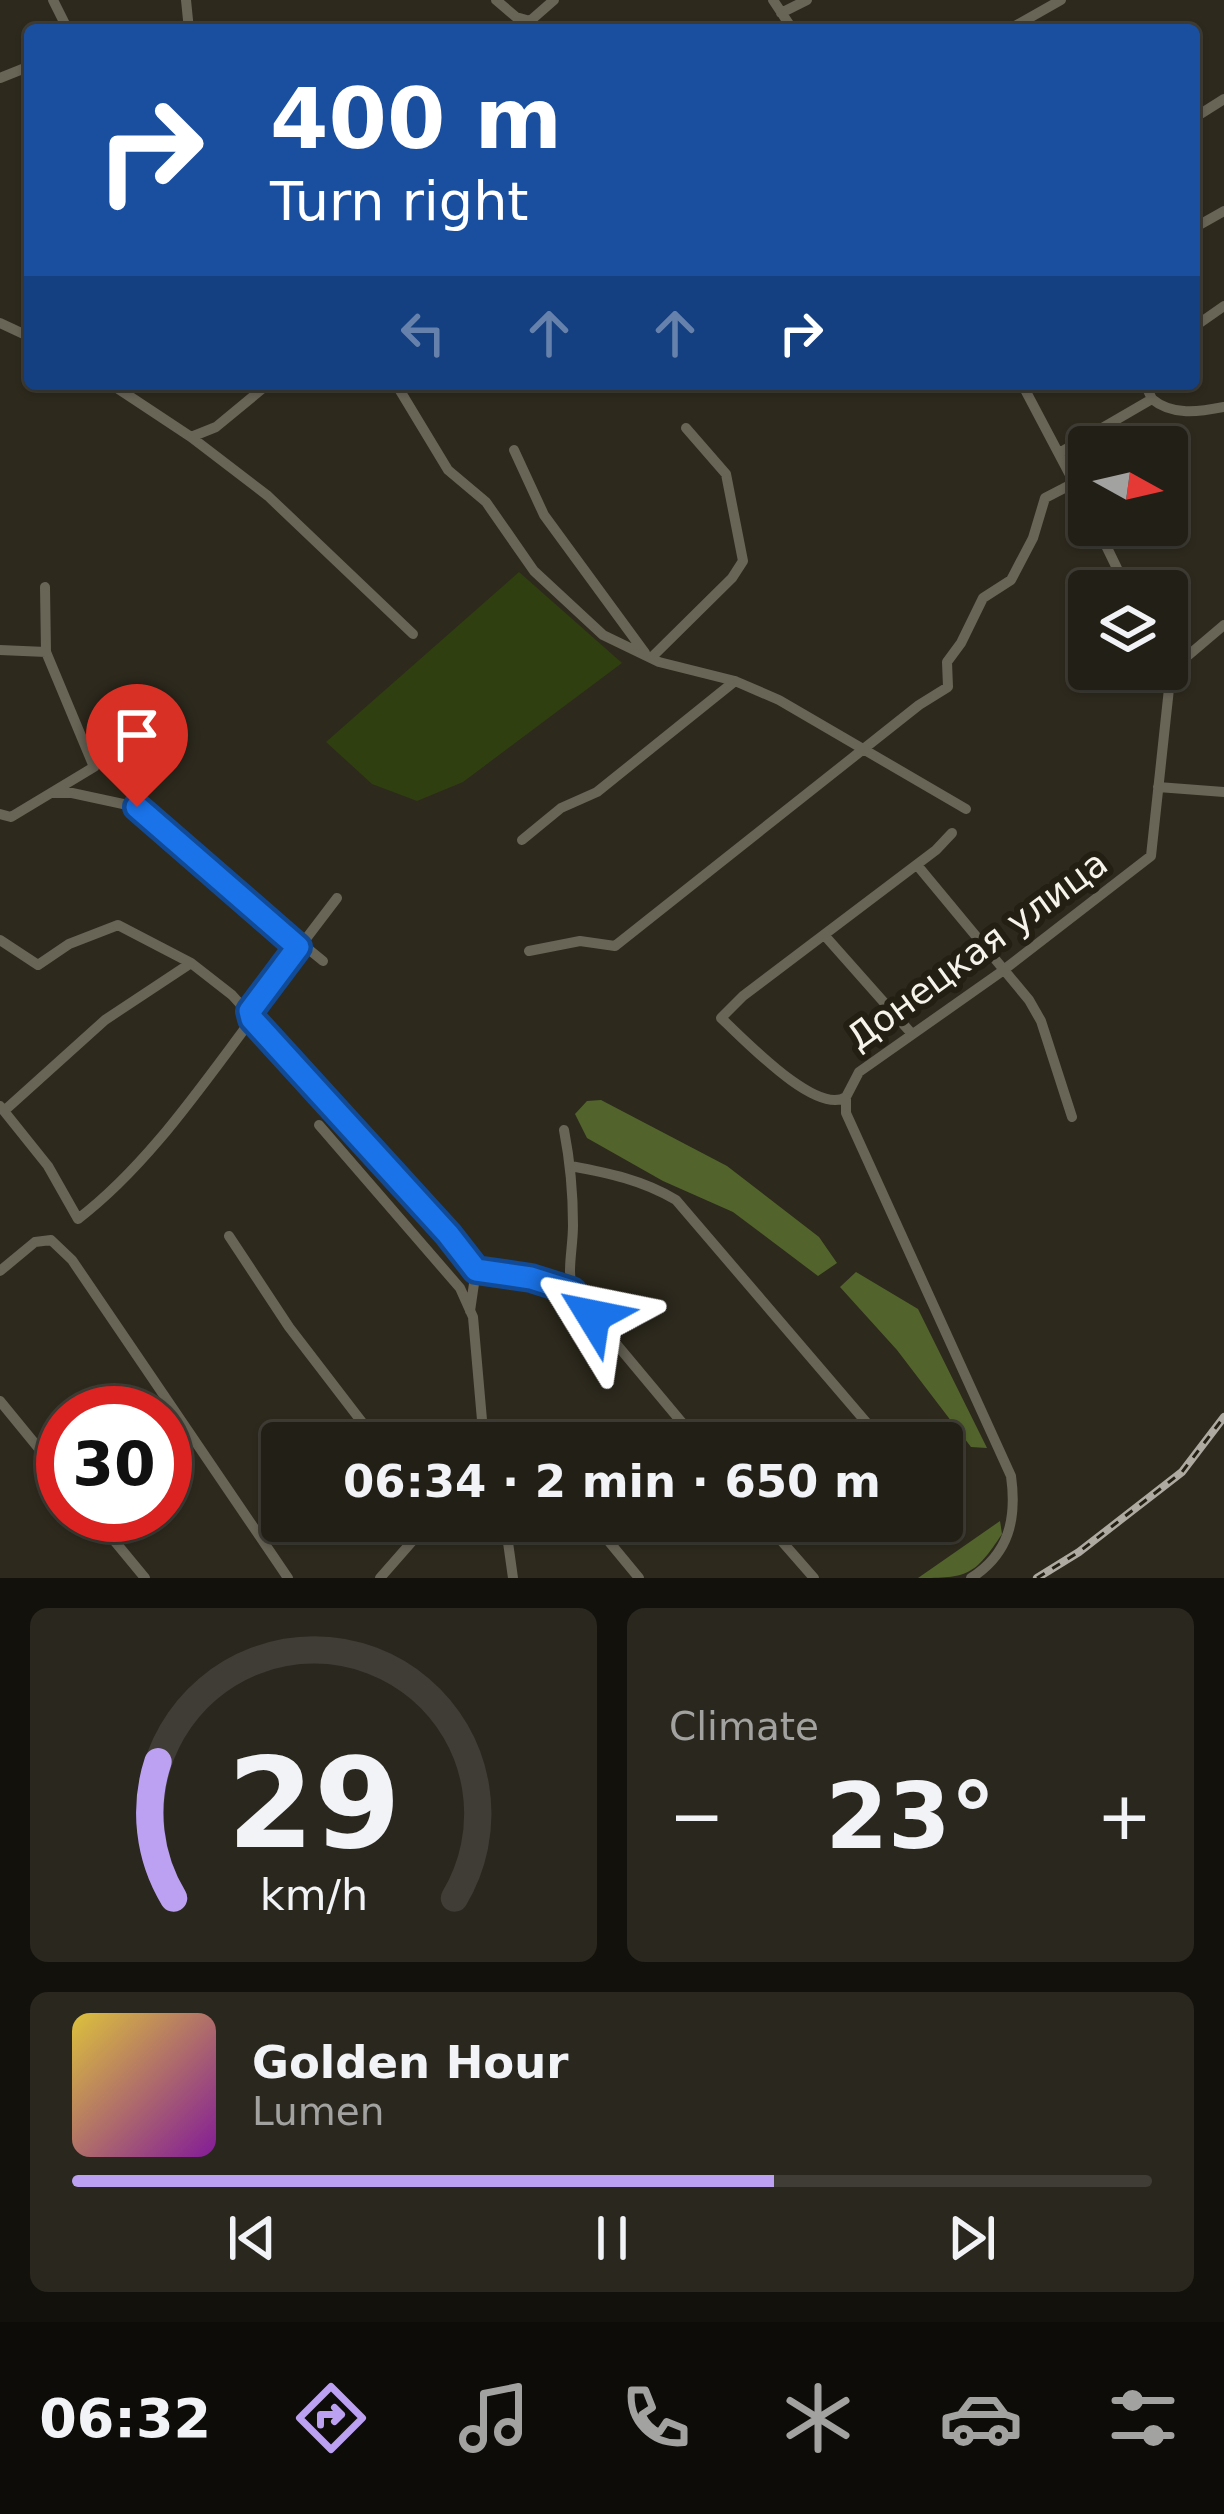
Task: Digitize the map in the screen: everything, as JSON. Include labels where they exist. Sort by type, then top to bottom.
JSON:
[{"type":"street","points":[[496,0],[516,17],[530,21],[551,3]]},
{"type":"street","points":[[773,0],[789,24]]},
{"type":"street","points":[[781,13],[807,0]]},
{"type":"street","points":[[1019,24],[1061,0]]},
{"type":"street","points":[[120,390],[268,496],[413,634]]},
{"type":"street","points":[[191,437],[216,427],[261,390]]},
{"type":"street","points":[[400,390],[448,470],[486,502],[534,571],[604,635],[649,657],[735,681],[779,700],[966,809]]},
{"type":"street","points":[[1025,390],[1068,471]]},
{"type":"street","points":[[1148,390],[1165,410],[1224,407]]},
{"type":"street","points":[[1059,453],[1152,399]]},
{"type":"street","points":[[649,657],[732,578],[743,560],[726,474],[686,428]]},
{"type":"street","points":[[514,450],[544,515],[649,657]]},
{"type":"street","points":[[529,951],[580,941],[615,946],[948,686],[947,662],[983,598],[1011,580],[1046,499],[1068,486]]},
{"type":"street","points":[[0,814],[10,817],[94,767],[46,652],[45,587]]},
{"type":"street","points":[[1188,653],[1224,626]]},
{"type":"street","points":[[0,650],[46,652]]},
{"type":"street","points":[[523,840],[561,808],[597,792],[735,681]]},
{"type":"street","points":[[1167,690],[1158,787],[1224,792]]},
{"type":"street","name":"Донецкая улица","points":[[846,1097],[859,1072],[1003,971],[1151,856],[1158,787]]},
{"type":"street","points":[[52,793],[137,807],[323,961]]},
{"type":"street","points":[[846,1097],[826,1102],[792,1081],[721,1018],[952,833]]},
{"type":"street","points":[[917,865],[1030,1000],[1072,1117]]},
{"type":"street","points":[[190,963],[105,1020],[2,1109],[48,1166],[78,1219],[154,1143],[337,898]]},
{"type":"street","points":[[0,940],[38,965],[69,944],[118,925],[190,963],[251,1015],[476,1270],[531,1278],[572,1291]]},
{"type":"street","points":[[826,937],[912,1034]]},
{"type":"street","points":[[846,1097],[846,1113],[1010,1476],[1016,1510],[1008,1536],[989,1567],[971,1578]]},
{"type":"street","points":[[320,1125],[460,1288],[470,1311],[483,1422]]},
{"type":"street","points":[[564,1130],[571,1166],[573,1229],[568,1269],[572,1291],[681,1422]]},
{"type":"street","points":[[571,1166],[653,1186],[676,1200],[866,1422]]},
{"type":"street","points":[[229,1236],[289,1327],[362,1422]]},
{"type":"street","points":[[0,1271],[35,1242],[51,1240],[72,1260],[288,1578]]},
{"type":"street","points":[[470,1311],[476,1270]]},
{"type":"street","points":[[0,1401],[36,1445]]},
{"type":"street","points":[[115,1542],[145,1578]]},
{"type":"street","points":[[380,1578],[412,1542]]},
{"type":"street","points":[[508,1542],[514,1578]]},
{"type":"street","points":[[609,1542],[639,1578]]},
{"type":"street","points":[[782,1542],[814,1578]]},
{"type":"green space","points":[[519,572],[622,663],[463,782],[417,801],[372,784],[326,742]]},
{"type":"green space","points":[[601,1100],[727,1166],[819,1237],[837,1263],[818,1276],[733,1212],[663,1181],[587,1138],[575,1114],[587,1101]]},
{"type":"green space","points":[[856,1272],[918,1309],[987,1448],[971,1447],[963,1437],[963,1422],[952,1422],[897,1350],[840,1287]]},
{"type":"green space","points":[[1000,1521],[1002,1534],[968,1572],[918,1578]]},
{"type":"railway","points":[[1037,1578],[1079,1552],[1182,1472],[1224,1417]]},
{"type":"route","points":[[137,807],[298,947],[250,1011],[252,1019],[476,1270],[531,1278],[572,1291],[593,1316]]}]
